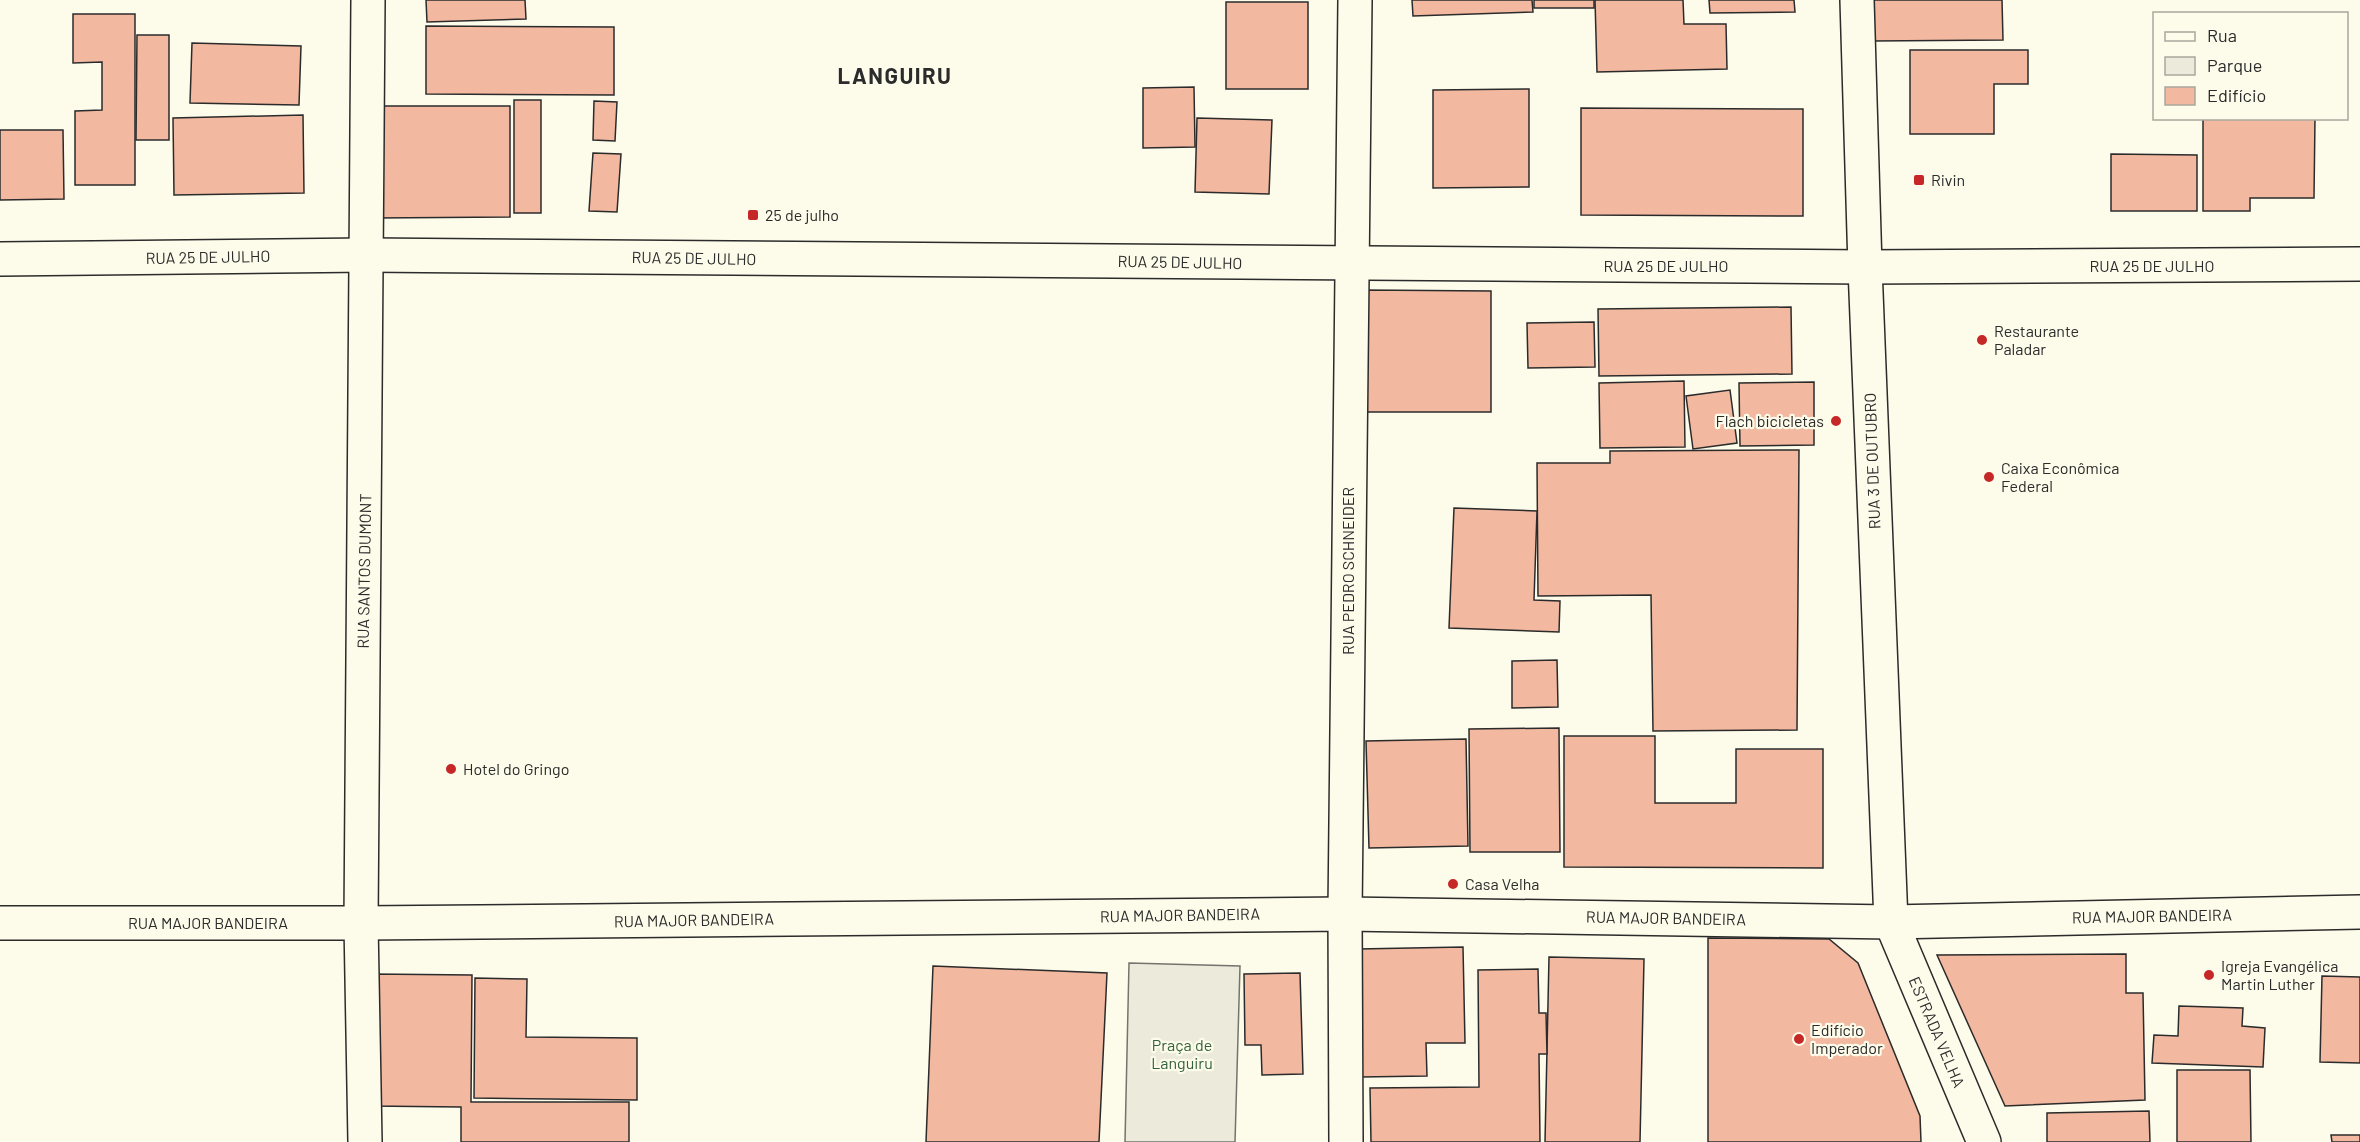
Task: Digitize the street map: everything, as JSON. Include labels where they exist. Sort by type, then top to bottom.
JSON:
[{"type":"main road","name":"RUA SANTOS DUMONT","points":[[365,1142],[361,923],[368,0]]},
{"type":"main road","name":"RUA PEDRO SCHNEIDER","points":[[1346,1142],[1354,0]]},
{"type":"main road","name":"RUA 3 DE OUTUBRO","points":[[1857,0],[1865,267],[1891,922]]},
{"type":"main road","name":"RUA 25 DE JULHO","points":[[0,259],[367,255],[1865,267],[2360,264]]},
{"type":"main road","name":"RUA MAJOR BANDEIRA","points":[[0,923],[361,923],[1346,914],[1891,922],[2360,912]]},
{"type":"main road","name":"ESTRADA VELHA","points":[[1891,922],[1984,1142]]},
{"type":"green space","name":"Praça de Languiru","points":[[1129,963],[1240,966],[1235,1142],[1125,1142]]},
{"type":"building","points":[[426,0],[525,0],[526,19],[427,22]]},
{"type":"building","points":[[1412,0],[1532,0],[1533,12],[1413,16]]},
{"type":"building","points":[[1534,0],[1594,0],[1594,8],[1534,8]]},
{"type":"building","points":[[1595,0],[1683,0],[1684,24],[1726,24],[1727,69],[1597,72]]},
{"type":"building","points":[[1709,0],[1794,0],[1795,12],[1710,13]]},
{"type":"building","points":[[1872,0],[2002,0],[2003,40],[1872,41]]},
{"type":"building","points":[[1226,2],[1308,2],[1308,89],[1226,89]]},
{"type":"building","points":[[73,14],[135,14],[135,185],[75,185],[75,111],[102,110],[102,62],[73,63]]},
{"type":"building","points":[[426,26],[614,27],[614,95],[426,94]]},
{"type":"building","points":[[137,35],[169,35],[169,140],[136,140]]},
{"type":"building","points":[[192,43],[301,46],[299,105],[190,103]]},
{"type":"building","points":[[1910,50],[2028,50],[2028,84],[1994,84],[1994,134],[1910,134]]},
{"type":"building","points":[[1194,87],[1195,147],[1143,148],[1143,88]]},
{"type":"building","points":[[1529,89],[1529,187],[1433,188],[1433,90]]},
{"type":"building","points":[[514,100],[541,100],[541,213],[514,213]]},
{"type":"building","points":[[594,101],[617,102],[615,141],[593,140]]},
{"type":"building","points":[[375,106],[510,106],[510,217],[375,218]]},
{"type":"building","points":[[1581,108],[1803,109],[1803,216],[1581,215]]},
{"type":"building","points":[[303,115],[304,193],[174,195],[173,118]]},
{"type":"building","points":[[1197,118],[1272,120],[1269,194],[1195,192]]},
{"type":"building","points":[[2203,120],[2315,120],[2314,198],[2250,198],[2250,211],[2203,211]]},
{"type":"building","points":[[0,130],[63,130],[64,199],[0,200]]},
{"type":"building","points":[[593,153],[621,154],[617,212],[589,211]]},
{"type":"building","points":[[2111,154],[2197,155],[2197,211],[2111,211]]},
{"type":"building","points":[[1364,290],[1491,291],[1491,412],[1363,412]]},
{"type":"building","points":[[1791,307],[1792,374],[1599,376],[1598,309]]},
{"type":"building","points":[[1594,322],[1595,367],[1528,368],[1527,323]]},
{"type":"building","points":[[1684,381],[1685,447],[1600,448],[1599,383]]},
{"type":"building","points":[[1814,382],[1814,445],[1740,446],[1739,383]]},
{"type":"building","points":[[1730,390],[1737,443],[1693,449],[1686,396]]},
{"type":"building","points":[[1799,450],[1797,730],[1653,731],[1651,595],[1538,596],[1537,463],[1610,463],[1610,451]]},
{"type":"building","points":[[1454,508],[1537,511],[1534,600],[1560,601],[1559,632],[1449,628]]},
{"type":"building","points":[[1557,660],[1558,707],[1512,708],[1512,661]]},
{"type":"building","points":[[1559,728],[1560,852],[1470,852],[1469,729]]},
{"type":"building","points":[[1564,736],[1655,736],[1655,803],[1736,803],[1736,749],[1823,749],[1823,868],[1564,867]]},
{"type":"building","points":[[1466,739],[1468,846],[1369,848],[1366,741]]},
{"type":"building","name":"Edifício Imperador","points":[[1708,938],[1829,939],[1858,963],[1920,1116],[1921,1142],[1708,1142]]},
{"type":"building","points":[[1463,947],[1465,1043],[1426,1043],[1427,1076],[1360,1077],[1358,949]]},
{"type":"building","points":[[2126,954],[2126,993],[2143,993],[2145,1100],[2005,1106],[1937,955]]},
{"type":"building","points":[[1549,957],[1644,959],[1640,1142],[1545,1142]]},
{"type":"building","points":[[933,966],[1107,973],[1099,1142],[926,1142]]},
{"type":"building","points":[[1538,969],[1539,1013],[1546,1013],[1547,1054],[1539,1054],[1540,1142],[1371,1142],[1370,1088],[1479,1087],[1478,970]]},
{"type":"building","points":[[1300,973],[1303,1074],[1262,1075],[1261,1045],[1245,1045],[1244,974]]},
{"type":"building","points":[[371,974],[472,975],[471,1102],[629,1102],[629,1142],[461,1142],[461,1107],[370,1106]]},
{"type":"building","points":[[2322,976],[2360,977],[2360,1063],[2320,1062]]},
{"type":"building","points":[[475,978],[527,979],[526,1037],[637,1038],[637,1100],[474,1098]]},
{"type":"building","points":[[2179,1006],[2243,1008],[2242,1026],[2265,1028],[2263,1067],[2152,1063],[2154,1035],[2178,1036]]},
{"type":"building","points":[[2177,1070],[2250,1070],[2251,1142],[2177,1142]]},
{"type":"building","points":[[2149,1111],[2150,1142],[2047,1142],[2047,1113]]},
{"type":"building","points":[[2331,1135],[2360,1135],[2360,1142],[2332,1142]]},
{"type":"place","name":"Rivin","points":[[1919,180]]},
{"type":"place","name":"25 de julho","points":[[753,215]]},
{"type":"place","name":"Restaurante Paladar","points":[[1982,340]]},
{"type":"place","name":"Flach bicicletas","points":[[1836,421]]},
{"type":"place","name":"Caixa Econômica Federal","points":[[1989,477]]},
{"type":"place","name":"Hotel do Gringo","points":[[451,769]]},
{"type":"place","name":"Casa Velha","points":[[1453,884]]},
{"type":"place","name":"Igreja Evangélica Martin Luther","points":[[2209,975]]},
{"type":"place","name":"Edifício Imperador","points":[[1799,1039]]},
{"type":"district","name":"LANGUIRU","points":[[895,76]]}]
